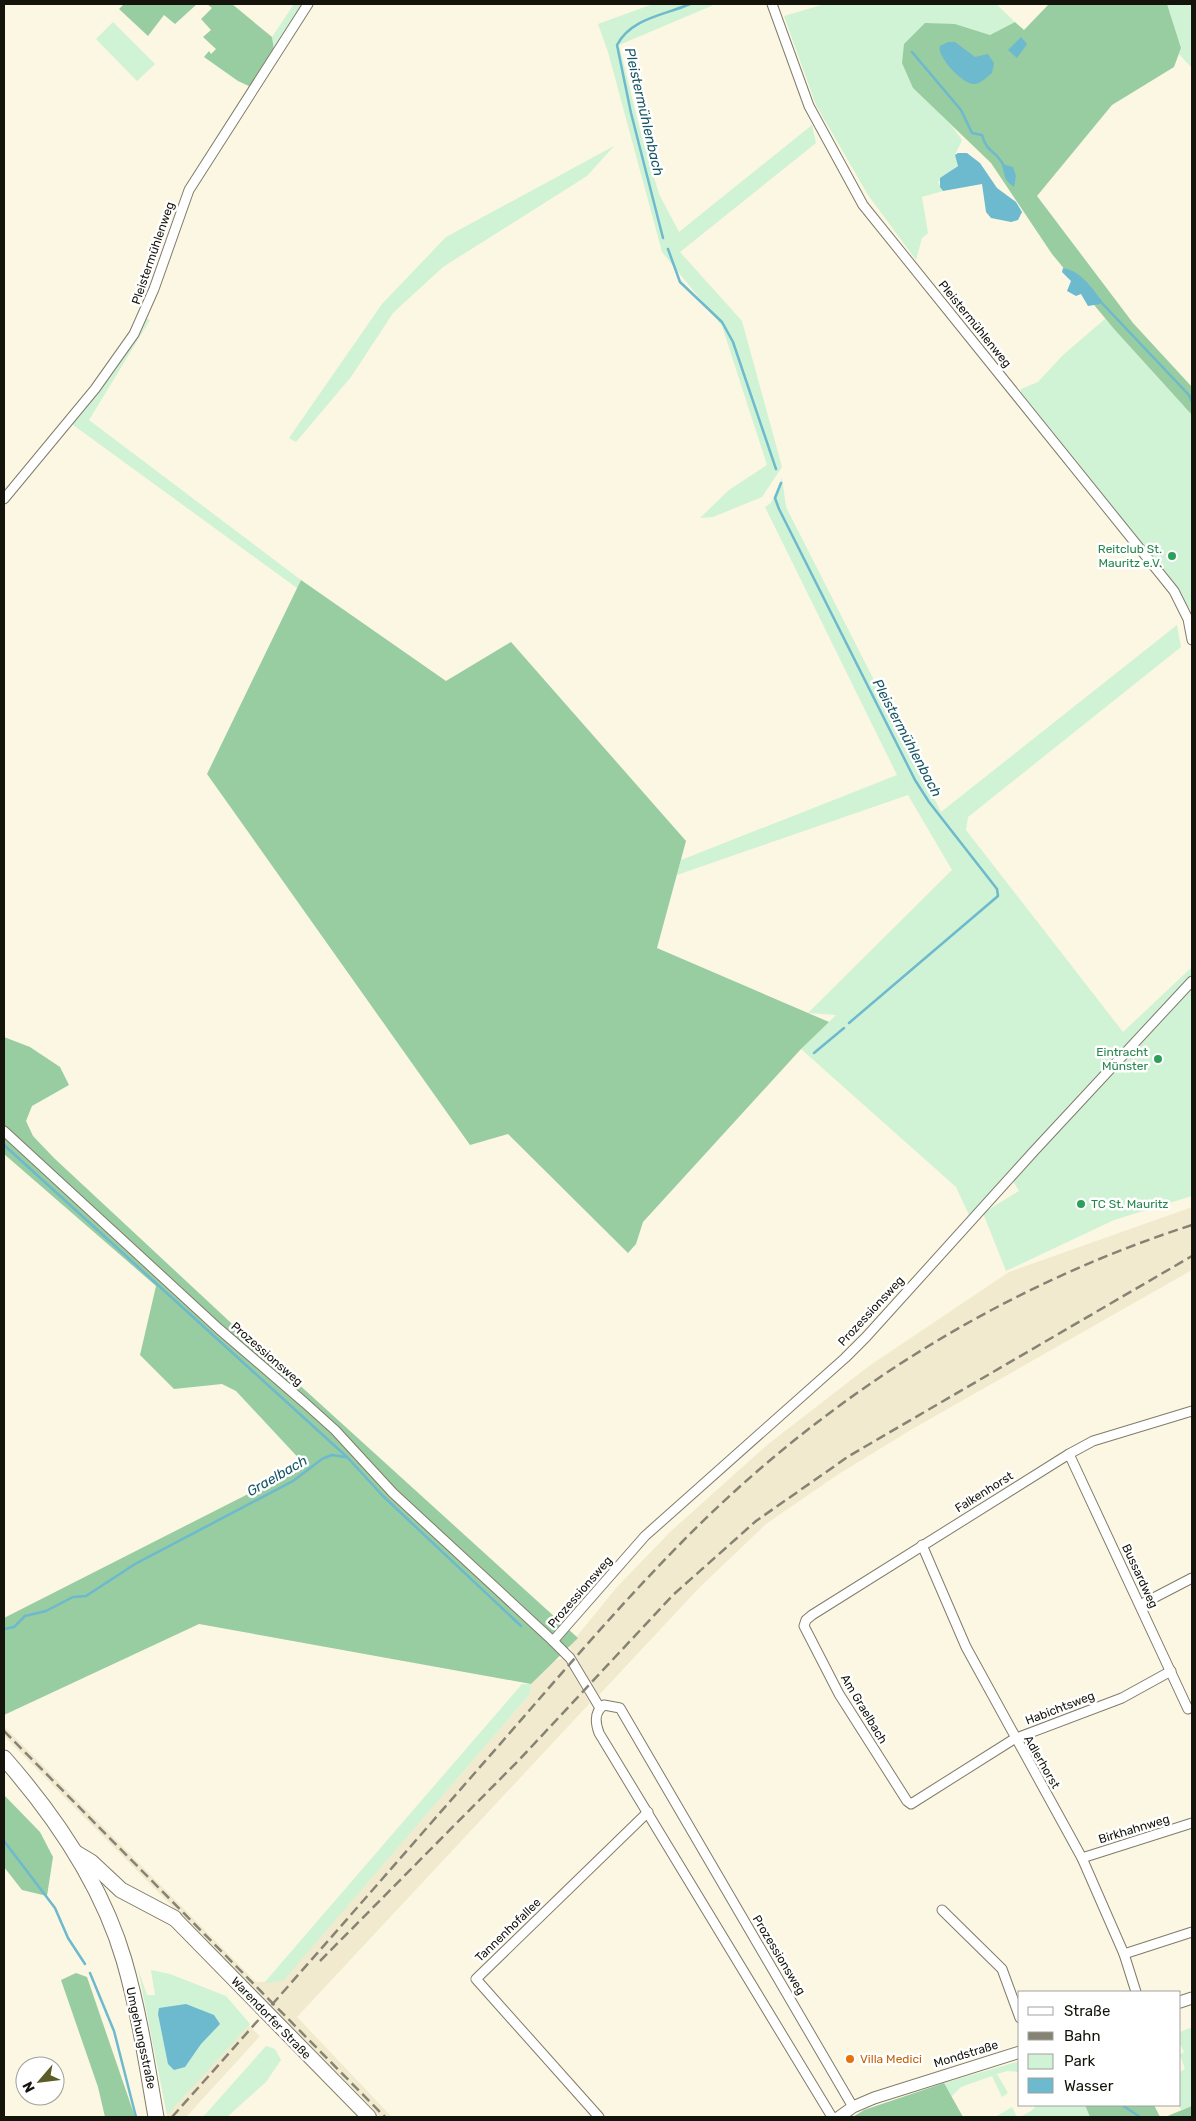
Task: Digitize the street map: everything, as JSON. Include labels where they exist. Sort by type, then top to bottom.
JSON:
[{"type":"highway","points":[[4,1758],[23,1779],[75,1852],[91,1862],[121,1890],[174,1918]]},
{"type":"highway","name":"Umgehungsstraße","points":[[75,1852],[105,1911],[124,1960],[138,2020],[156,2117]]},
{"type":"main road","name":"Warendorfer Straße","points":[[174,1918],[369,2117]]},
{"type":"street","name":"Pleistermühlenweg","points":[[4,499],[95,389],[134,334],[154,290],[189,190],[308,4]]},
{"type":"street","name":"Pleistermühlenweg","points":[[772,4],[809,106],[863,205],[1174,592],[1188,619],[1192,640]]},
{"type":"street","name":"Prozessionsweg","points":[[553,1641],[645,1536],[845,1358],[866,1337],[1035,1150],[1192,981]]},
{"type":"street","name":"Prozessionsweg","points":[[4,1131],[212,1322],[317,1414],[393,1493],[553,1641],[570,1658],[600,1708],[609,1705],[620,1708],[854,2107]]},
{"type":"street","name":"Falkenhorst","points":[[804,1623],[809,1617],[1069,1454],[1093,1441],[1192,1411]]},
{"type":"street","name":"Bussardweg","points":[[1069,1454],[1188,1709]]},
{"type":"street","name":"Adlerhorst","points":[[922,1545],[966,1647],[1014,1739],[1082,1858],[1124,1954],[1136,1991]]},
{"type":"street","points":[[1140,1606],[1192,1578]]},
{"type":"street","name":"Am Graelbach","points":[[804,1623],[806,1632],[839,1694],[907,1801],[911,1804]]},
{"type":"street","name":"Habichtsweg","points":[[911,1804],[1014,1739],[1122,1698],[1171,1672]]},
{"type":"street","points":[[600,1708],[596,1722],[598,1733],[648,1812],[832,2117]]},
{"type":"street","name":"Tannenhofallee","points":[[598,2117],[476,1979],[648,1812]]},
{"type":"street","name":"Birkhahnweg","points":[[1082,1858],[1192,1823]]},
{"type":"street","points":[[942,1910],[1002,1969],[1018,2013]]},
{"type":"street","points":[[1124,1954],[1192,1932]]},
{"type":"street","name":"Mondstraße","points":[[839,2117],[854,2107],[874,2098],[1018,2053]]},
{"type":"shaded area","points":[[1192,1207],[1192,1270],[914,1428],[837,1475],[766,1524],[699,1588],[599,1695],[569,1646],[617,1587],[670,1532],[767,1445],[869,1366],[1009,1272]]},
{"type":"shaded area","points":[[563,1658],[590,1703],[297,2017],[392,2117],[380,2117],[4,1736],[4,1726],[256,1982],[282,1981],[530,1694],[531,1684],[551,1662]]},
{"type":"shaded area","points":[[248,2025],[260,2036],[186,2117],[167,2117],[167,2115]]},
{"type":"green space","points":[[124,4],[197,4],[175,24],[164,15],[148,36],[119,9]]},
{"type":"green space","points":[[207,4],[232,4],[272,37],[274,50],[251,87],[238,81],[204,57],[209,51],[211,54],[216,49],[203,37],[211,30],[201,19],[212,8]]},
{"type":"green space","points":[[294,4],[304,4],[274,50],[272,37]]},
{"type":"green space","points":[[653,4],[716,4],[619,45],[641,134],[659,194],[679,232],[812,125],[816,143],[680,252],[742,321],[782,467],[762,497],[713,517],[700,518],[729,490],[767,465],[722,326],[662,252],[608,52],[598,24]]},
{"type":"green space","points":[[825,4],[996,4],[1015,22],[990,35],[955,24],[913,88],[951,125],[962,140],[955,155],[958,165],[938,182],[943,191],[922,197],[928,233],[922,238],[916,260],[868,195],[816,105],[784,16]]},
{"type":"green space","points":[[1049,4],[1167,4],[1181,48],[1174,67],[1112,105],[1037,196],[1133,323],[1192,387],[1192,415],[1114,329],[1052,254],[991,163],[913,88],[902,63],[904,44],[925,23],[955,24],[990,35],[1015,22],[1024,30]]},
{"type":"green space","points":[[1167,4],[1192,4],[1192,68],[1179,54],[1181,48]]},
{"type":"green space","points":[[113,22],[155,64],[137,81],[96,39]]},
{"type":"green space","points":[[614,146],[587,176],[443,267],[393,313],[351,377],[296,442],[289,438],[382,304],[446,237]]},
{"type":"green space","points":[[143,317],[150,320],[89,420],[301,580],[297,588],[69,422]]},
{"type":"green space","points":[[1105,319],[1192,415],[1192,613],[1174,582],[1131,530],[1126,530],[1021,394],[1021,389],[1038,382],[1063,355]]},
{"type":"green space","points":[[782,478],[786,507],[941,812],[1177,625],[1181,647],[968,817],[966,830],[1123,1032],[1192,967],[1192,977],[969,1215],[956,1187],[801,1049],[836,1015],[808,1013],[952,870],[908,795],[677,875],[681,860],[897,775],[765,507],[771,503]]},
{"type":"green space","points":[[301,580],[446,681],[511,642],[686,841],[657,948],[829,1022],[801,1049],[643,1222],[636,1244],[628,1253],[508,1134],[470,1145],[207,774]]},
{"type":"green space","points":[[1192,984],[1192,1196],[1114,1220],[1006,1271],[983,1213],[1019,1191],[1013,1181],[1026,1165]]},
{"type":"green space","points":[[4,1037],[30,1047],[60,1067],[69,1085],[32,1106],[26,1121],[33,1136],[54,1158],[229,1321],[578,1638],[531,1684],[199,1624],[4,1715],[4,1618],[305,1465],[236,1391],[222,1384],[174,1389],[140,1355],[156,1286],[4,1154]]},
{"type":"green space","points":[[522,1684],[531,1684],[530,1694],[283,1981],[264,1983]]},
{"type":"green space","points":[[4,1795],[40,1832],[53,1857],[47,1896],[22,1890],[4,1867]]},
{"type":"green space","points":[[138,1969],[147,1995],[155,1995],[151,1970],[170,1974],[226,1996],[250,2024],[167,2115]]},
{"type":"green space","points":[[76,1973],[87,1977],[135,2117],[105,2117],[98,2087],[61,1980]]},
{"type":"green space","points":[[1192,2027],[1192,2106],[1181,2110],[1179,2106],[1181,2106],[1181,2071],[1185,2069],[1181,2058],[1181,2054],[1184,2052],[1181,2046],[1181,2032]]},
{"type":"green space","points":[[266,2046],[275,2049],[281,2060],[266,2082],[227,2117],[203,2117]]},
{"type":"green space","points":[[1018,2062],[1018,2072],[1007,2071],[997,2074],[1008,2093],[1002,2097],[992,2076],[961,2087],[951,2097],[944,2083]]},
{"type":"green space","points":[[944,2083],[963,2117],[853,2117],[864,2110]]},
{"type":"green space","points":[[1036,2106],[1085,2106],[1090,2117],[1020,2117]]},
{"type":"green space","points":[[1085,2106],[1154,2106],[1160,2117],[1090,2117]]},
{"type":"green space","points":[[1192,2106],[1192,2117],[1165,2117]]},
{"type":"green space","points":[[1012,2107],[1017,2117],[995,2117]]},
{"type":"water","points":[[1021,37],[1027,44],[1017,58],[1008,50]]},
{"type":"water","points":[[948,42],[955,42],[975,57],[988,54],[994,63],[992,73],[975,84],[964,80],[952,70],[942,56],[940,46]]},
{"type":"water","points":[[967,153],[980,163],[997,188],[1016,202],[1022,212],[1018,220],[1011,222],[991,218],[986,212],[982,184],[943,191],[940,187],[940,178],[958,166],[955,155]]},
{"type":"water","points":[[1002,166],[1013,167],[1016,176],[1014,187],[1005,178]]},
{"type":"water","points":[[1063,268],[1075,272],[1085,280],[1102,301],[1100,304],[1088,306],[1081,294],[1076,296],[1067,291],[1071,281],[1062,272]]},
{"type":"water","points":[[186,2004],[214,2015],[220,2024],[201,2044],[185,2067],[174,2070],[168,2064],[158,2014],[159,2008]]},
{"type":"waterway","name":"Pleistermühlenbach","points":[[663,238],[631,113],[617,45],[623,36],[640,23],[690,4]]},
{"type":"waterway","points":[[912,52],[961,110],[972,133],[982,135],[989,149],[999,158],[1005,168]]},
{"type":"waterway","name":"Pleistermühlenbach","points":[[668,249],[680,282],[722,322],[733,342],[776,469]]},
{"type":"waterway","points":[[1099,300],[1189,395],[1192,402]]},
{"type":"waterway","name":"Pleistermühlenbach","points":[[781,483],[775,498],[779,509],[915,780],[929,802],[997,889],[998,896],[849,1023]]},
{"type":"waterway","name":"Pleistermühlenbach","points":[[814,1053],[844,1028]]},
{"type":"waterway","points":[[4,1145],[347,1457],[383,1496],[521,1626]]},
{"type":"waterway","name":"Graelbach","points":[[4,1629],[14,1627],[25,1616],[46,1611],[73,1597],[86,1596],[135,1564],[293,1481],[322,1459],[332,1455],[345,1457]]},
{"type":"waterway","points":[[4,1841],[55,1908],[68,1938],[85,1964]]},
{"type":"waterway","points":[[90,1973],[114,2031],[136,2117]]},
{"type":"waterway","name":"Graelbach","points":[[1124,2106],[1140,2117]]},
{"type":"railway","points":[[172,2117],[291,1984],[607,1622],[681,1543],[736,1490],[794,1441],[854,1395],[917,1353],[983,1315],[1051,1280],[1120,1251],[1192,1225]]},
{"type":"railway","points":[[320,1961],[520,1759],[673,1595],[756,1521],[849,1456],[1192,1256]]},
{"type":"railway","points":[[4,1731],[385,2117]]},
{"type":"place","name":"Reitclub St. Mauritz e.V.","points":[[1172,556]]},
{"type":"place","name":"Eintracht Münster","points":[[1158,1059]]},
{"type":"place","name":"TC St. Mauritz","points":[[1081,1204]]},
{"type":"place","name":"Villa Medici","points":[[850,2059]]}]
